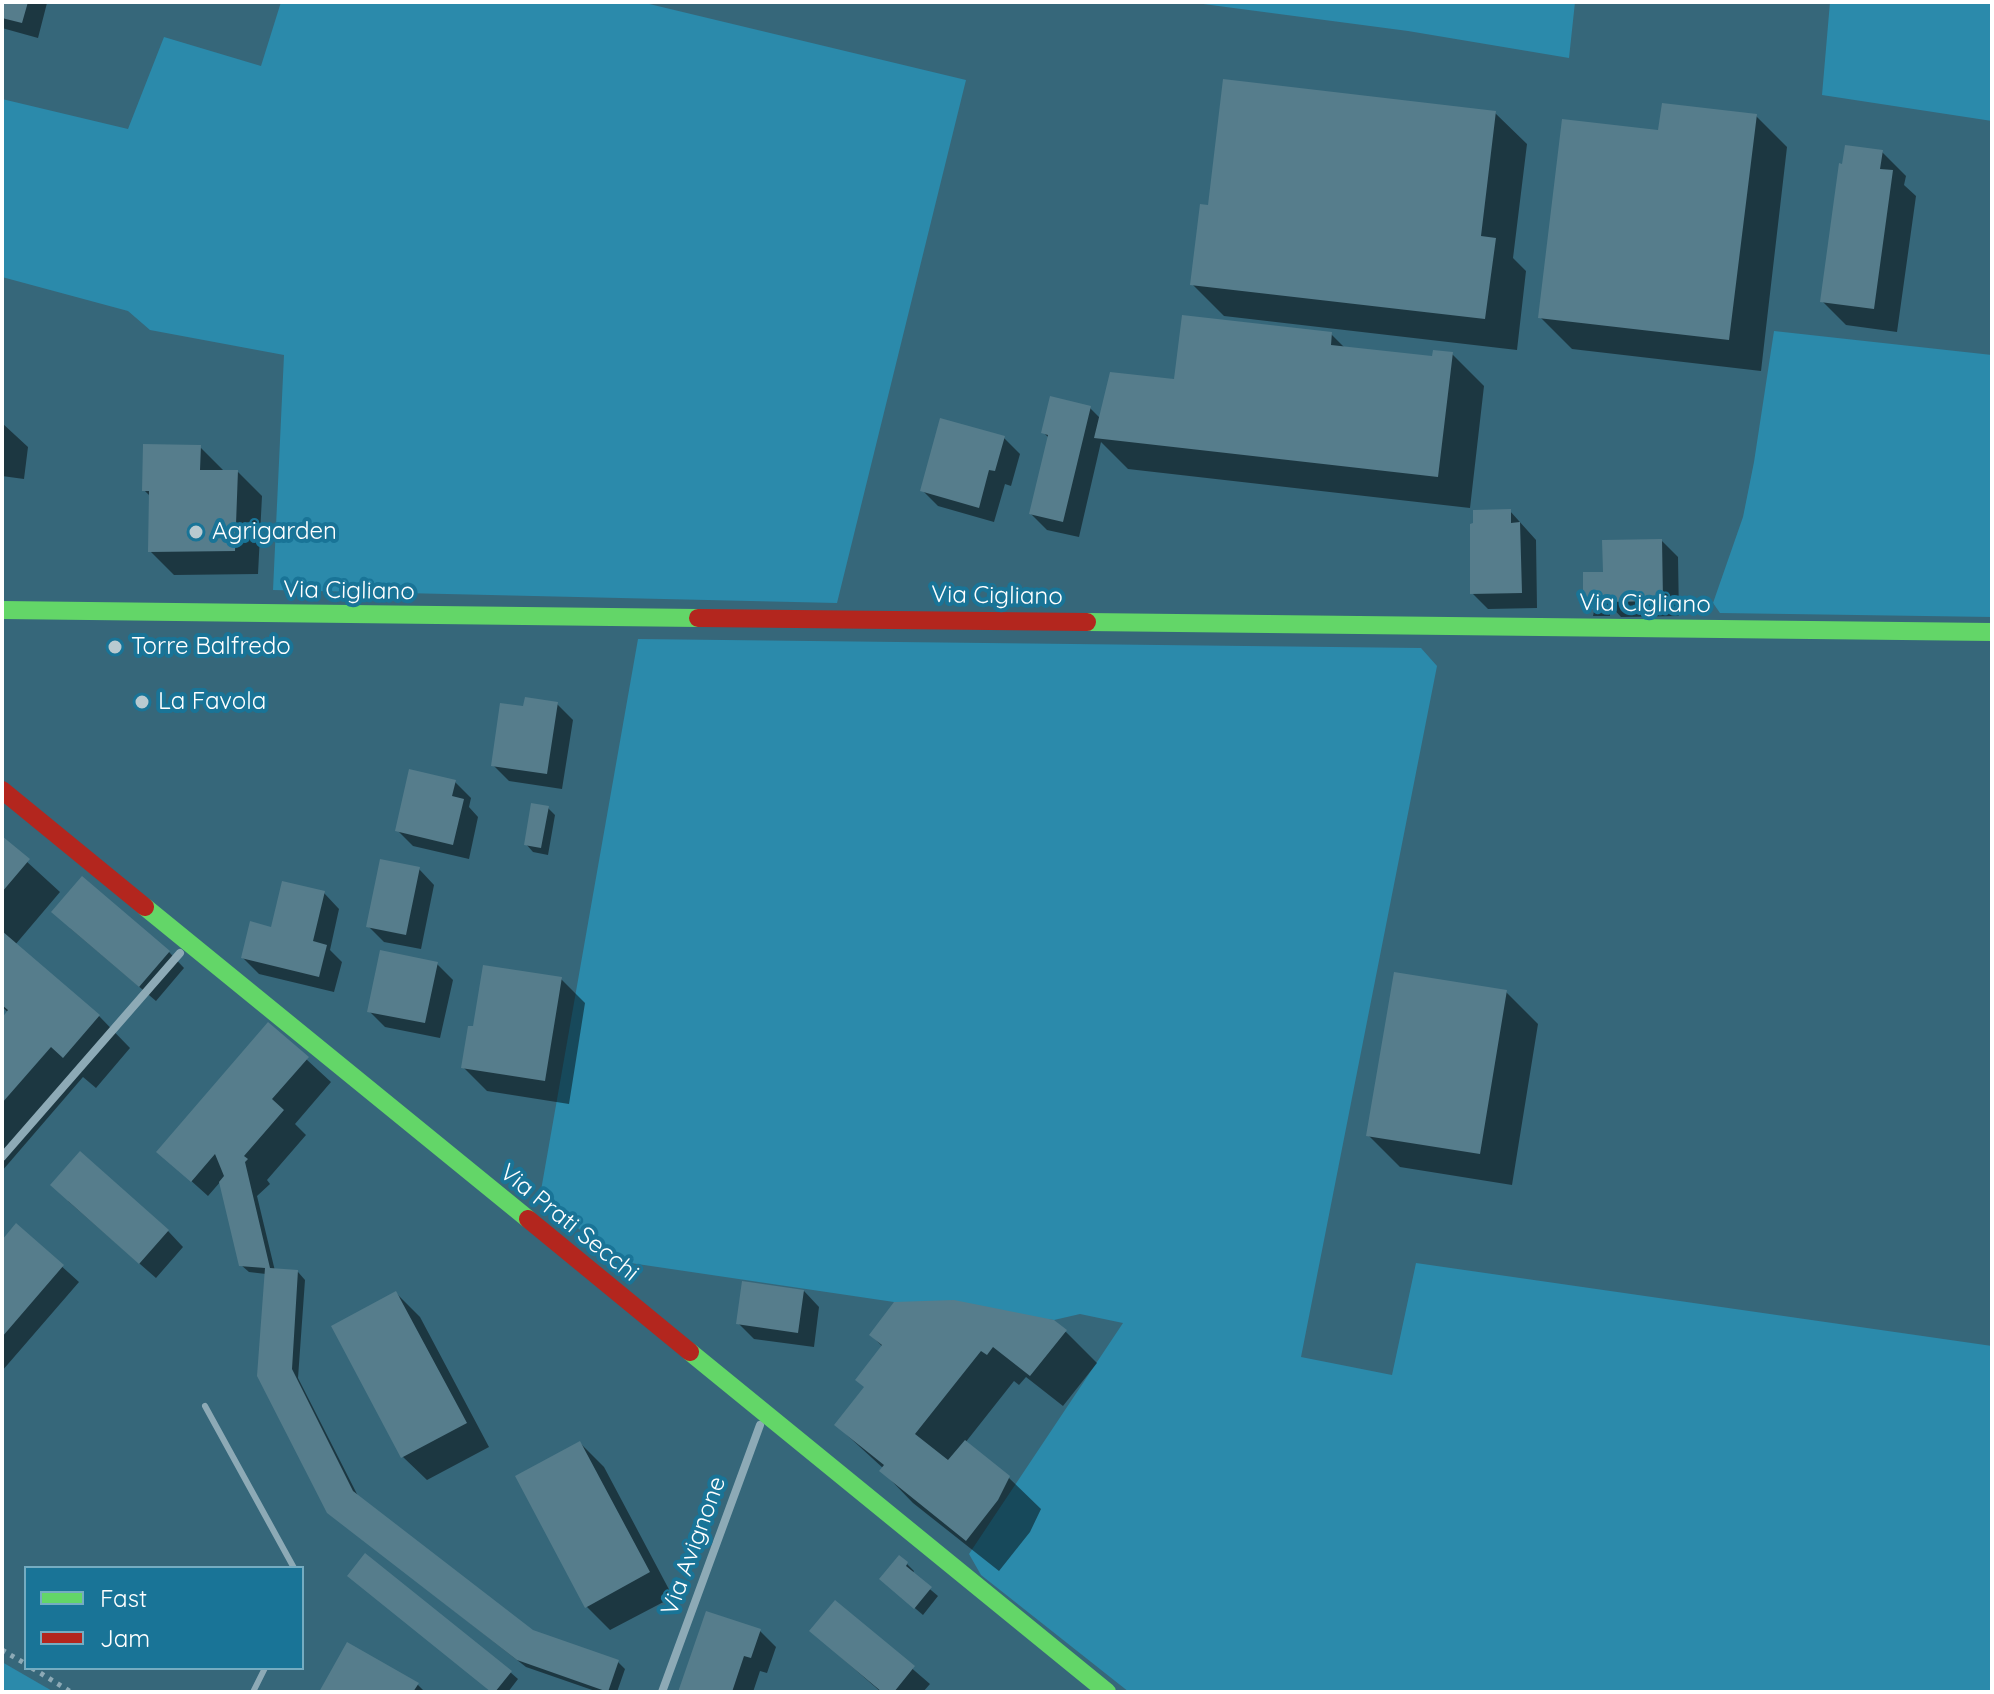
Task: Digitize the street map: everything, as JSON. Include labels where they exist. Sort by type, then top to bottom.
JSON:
[{"type":"main road","name":"Via Cigliano","points":[[2,610],[1992,632]]},
{"type":"main road","name":"Via Prati Secchi","points":[[2,790],[1107,1692]]},
{"type":"street","points":[[2,1157],[188,943]]},
{"type":"street","name":"Via Avignone","points":[[662,1692],[765,1413]]},
{"type":"lane","points":[[205,1406],[293,1566]]},
{"type":"lane","points":[[253,1692],[264,1670]]},
{"type":"path","points":[[2,1650],[24,1663]]},
{"type":"path","points":[[35,1670],[71,1692]]},
{"type":"shaded area","points":[[281,2],[641,2],[966,80],[837,603],[273,590],[284,355],[150,330],[128,311],[2,277],[2,99],[128,129],[164,37],[261,66]]},
{"type":"shaded area","points":[[1188,2],[1575,2],[1569,58],[1408,31]]},
{"type":"shaded area","points":[[1830,2],[1992,2],[1992,121],[1822,95]]},
{"type":"shaded area","points":[[1774,331],[1992,355],[1992,617],[1720,613],[1713,603],[1743,517]]},
{"type":"shaded area","points":[[638,639],[1421,648],[1437,666],[1301,1357],[1392,1375],[1416,1263],[1992,1346],[1992,1692],[1129,1692],[981,1575],[969,1554],[1123,1323],[1080,1314],[1054,1320],[894,1302],[617,1261],[540,1196]]},
{"type":"shaded area","points":[[2,1662],[54,1692],[2,1692]]},
{"type":"building","points":[[2,2],[28,2],[22,23],[2,18]]},
{"type":"building","points":[[1223,79],[1496,111],[1481,236],[1496,238],[1485,319],[1190,285],[1200,204],[1208,205]]},
{"type":"building","points":[[1662,103],[1757,114],[1729,340],[1538,318],[1562,119],[1658,130]]},
{"type":"building","points":[[1845,145],[1883,150],[1880,169],[1893,170],[1874,309],[1820,302],[1839,163],[1842,164]]},
{"type":"building","points":[[1182,315],[1332,332],[1331,345],[1432,356],[1433,350],[1453,352],[1438,477],[1094,438],[1110,372],[1174,379]]},
{"type":"building","points":[[1050,396],[1091,406],[1063,522],[1029,514],[1048,435],[1041,433]]},
{"type":"building","points":[[940,418],[1005,436],[995,471],[989,470],[979,508],[920,491]]},
{"type":"building","points":[[143,444],[201,445],[200,470],[238,470],[235,551],[148,552],[149,491],[142,491]]},
{"type":"building","points":[[1511,509],[1511,523],[1520,522],[1522,593],[1470,594],[1470,524],[1473,523],[1473,510]]},
{"type":"building","points":[[1662,539],[1663,601],[1603,602],[1603,609],[1583,609],[1583,572],[1603,572],[1602,540]]},
{"type":"building","points":[[525,697],[558,702],[547,774],[491,766],[500,703],[523,706]]},
{"type":"building","points":[[409,769],[456,780],[452,796],[464,799],[453,845],[395,831]]},
{"type":"building","points":[[531,803],[549,806],[541,848],[524,845]]},
{"type":"building","points":[[2,836],[30,859],[2,892]]},
{"type":"building","points":[[380,859],[420,867],[406,935],[366,927]]},
{"type":"building","points":[[82,876],[170,951],[139,987],[51,912]]},
{"type":"building","points":[[282,881],[325,891],[313,941],[327,945],[319,977],[241,958],[250,921],[271,927]]},
{"type":"building","points":[[2,931],[100,1015],[63,1058],[51,1047],[2,1103],[2,1018],[8,1010],[2,1005]]},
{"type":"building","points":[[380,950],[438,962],[425,1023],[367,1012]]},
{"type":"building","points":[[483,965],[562,977],[545,1081],[461,1068],[468,1026],[473,1026]]},
{"type":"building","points":[[1394,972],[1507,990],[1480,1154],[1366,1136]]},
{"type":"building","points":[[268,1022],[309,1057],[272,1099],[284,1110],[244,1156],[248,1159],[245,1162],[270,1268],[298,1270],[292,1369],[353,1491],[533,1630],[619,1660],[608,1692],[517,1660],[327,1513],[257,1376],[265,1268],[239,1266],[219,1182],[224,1176],[215,1154],[191,1182],[156,1152]]},
{"type":"building","points":[[80,1151],[169,1230],[139,1264],[50,1185]]},
{"type":"building","points":[[16,1223],[64,1265],[2,1337],[2,1240]]},
{"type":"building","points":[[742,1281],[804,1290],[798,1333],[736,1324]]},
{"type":"building","points":[[396,1291],[467,1423],[401,1458],[331,1326]]},
{"type":"building","points":[[954,1300],[1054,1320],[1067,1330],[1030,1376],[993,1347],[987,1355],[981,1351],[915,1434],[948,1460],[965,1440],[1010,1476],[998,1500],[966,1541],[879,1471],[884,1465],[834,1425],[864,1387],[855,1380],[882,1345],[869,1335],[894,1302]]},
{"type":"building","points":[[580,1441],[650,1572],[585,1608],[515,1476]]},
{"type":"building","points":[[365,1553],[512,1671],[495,1692],[491,1692],[347,1576]]},
{"type":"building","points":[[899,1555],[908,1562],[906,1566],[932,1587],[914,1609],[879,1579]]},
{"type":"building","points":[[835,1600],[915,1666],[894,1692],[882,1692],[809,1631]]},
{"type":"building","points":[[706,1611],[761,1629],[751,1658],[744,1656],[732,1692],[678,1692]]},
{"type":"building","points":[[347,1642],[419,1683],[413,1692],[319,1692]]},
{"type":"traffic: fast","points":[[2,610],[698,618]]},
{"type":"traffic: fast","points":[[1087,622],[1992,632]]},
{"type":"traffic: fast","points":[[145,907],[528,1219]]},
{"type":"traffic: fast","points":[[690,1352],[1107,1692]]},
{"type":"traffic: jam","points":[[698,618],[1087,622]]},
{"type":"traffic: jam","points":[[2,790],[145,907]]},
{"type":"traffic: jam","points":[[528,1219],[690,1352]]},
{"type":"place","name":"Agrigarden","points":[[196,532]]},
{"type":"place","name":"Torre Balfredo","points":[[115,647]]},
{"type":"place","name":"La Favola","points":[[142,702]]}]
